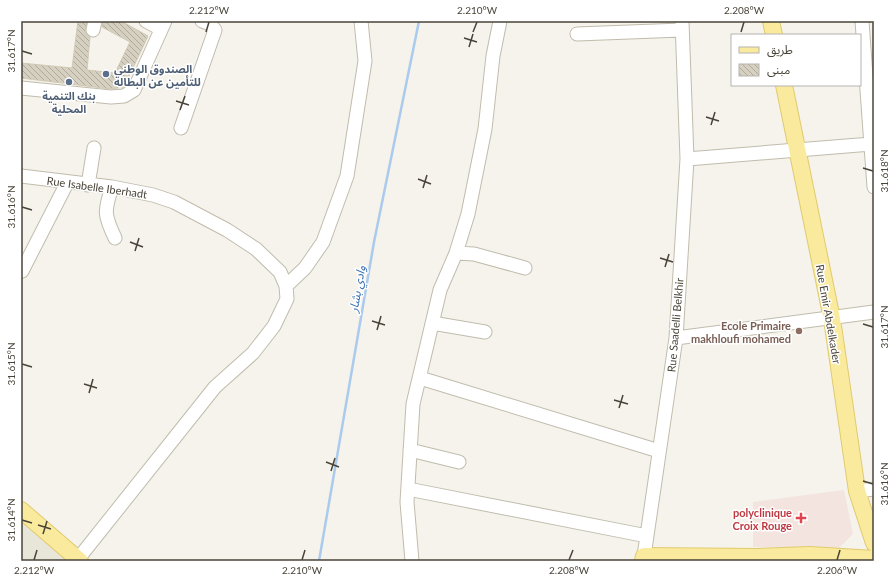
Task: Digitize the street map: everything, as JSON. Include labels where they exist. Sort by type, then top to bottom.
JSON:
[{"type":"main road","points":[[771,21],[774,34]]},
{"type":"main road","name":"Rue Emir Abdelkader","points":[[784,86],[832,319],[857,491],[874,543]]},
{"type":"main road","points":[[22,511],[79,560]]},
{"type":"main road","points":[[643,559],[874,559]]},
{"type":"street","points":[[21,88],[124,96],[134,90],[163,25],[146,21]]},
{"type":"street","points":[[181,128],[215,30],[210,24],[202,21]]},
{"type":"street","points":[[79,560],[215,387],[253,352],[274,326],[287,299],[286,286],[305,268],[323,242],[347,176],[365,61],[361,21]]},
{"type":"street","points":[[412,561],[407,502],[413,404],[440,290],[456,253],[468,214],[478,165],[500,21]]},
{"type":"street","points":[[862,21],[874,187]]},
{"type":"street","points":[[577,34],[682,25]]},
{"type":"street","name":"Rue Saadelli Belkhir","points":[[643,559],[676,338],[687,159],[682,25]]},
{"type":"street","points":[[687,159],[871,144]]},
{"type":"street","points":[[88,185],[94,148]]},
{"type":"street","name":"Rue Isabelle Iberhadt","points":[[21,176],[67,183],[112,187],[153,195],[174,202],[206,218],[256,249],[280,272],[286,286]]},
{"type":"street","points":[[22,271],[67,183]]},
{"type":"street","points":[[112,187],[106,205],[106,220],[115,238]]},
{"type":"street","points":[[456,253],[474,254],[525,268]]},
{"type":"street","points":[[676,338],[832,319],[874,312]]},
{"type":"street","points":[[432,322],[485,332]]},
{"type":"street","points":[[420,378],[659,451]]},
{"type":"street","points":[[410,450],[460,462]]},
{"type":"street","points":[[408,489],[647,536]]},
{"type":"street","points":[[857,491],[874,489]]},
{"type":"shaded area","name":"polyclinique Croix Rouge","points":[[844,490],[853,534],[839,548],[753,547],[753,502]]},
{"type":"shaded area","points":[[24,521],[69,561],[21,561],[21,525]]},
{"type":"building","points":[[78,21],[87,21],[85,32],[90,37],[87,70],[115,73],[130,42],[102,27],[103,21],[121,21],[148,36],[124,87],[111,89],[21,78],[21,63],[72,68]]},
{"type":"waterway","name":"وادي بشار","points":[[319,561],[374,242],[419,21]]},
{"type":"place","name":"الصندوق الوطني للتأمين عن البطالة","points":[[106,74]]},
{"type":"place","name":"بنك التنمية المحلية","points":[[69,82]]},
{"type":"place","name":"Ecole Primaire makhloufi mohamed","points":[[799,331]]},
{"type":"place","name":"polyclinique Croix Rouge","points":[[801,518]]}]
